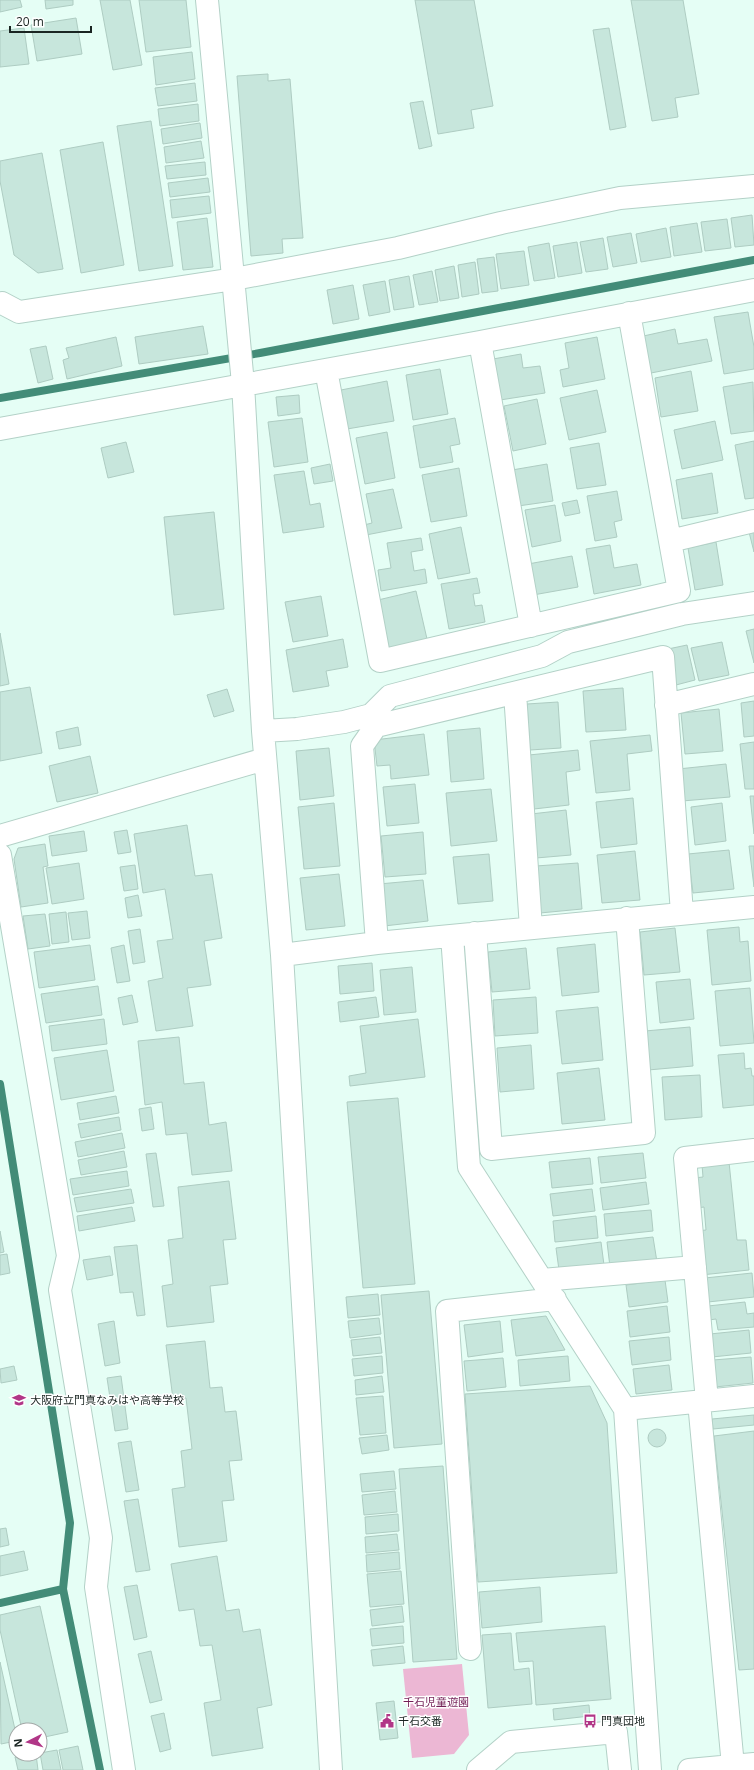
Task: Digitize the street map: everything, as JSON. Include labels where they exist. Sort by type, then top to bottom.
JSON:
[{"type":"street","points":[[207,0],[243,384],[262,731],[282,955],[331,1770]]},
{"type":"street","points":[[1,302],[19,312],[234,279],[398,248],[501,223],[620,198],[754,186]]},
{"type":"street","points":[[0,429],[480,342],[754,290]]},
{"type":"street","points":[[326,370],[380,661],[679,591],[629,313]]},
{"type":"street","points":[[480,342],[531,626]]},
{"type":"street","points":[[670,541],[754,521]]},
{"type":"street","points":[[262,731],[297,729],[344,722],[371,715],[390,696],[542,656],[568,642],[682,614],[754,603]]},
{"type":"street","points":[[377,943],[362,746],[376,726],[663,657],[682,913]]},
{"type":"street","points":[[666,705],[754,684]]},
{"type":"street","points":[[515,693],[531,928]]},
{"type":"street","points":[[0,836],[265,759]]},
{"type":"street","points":[[0,855],[68,1256],[60,1290],[101,1538],[96,1587],[124,1770]]},
{"type":"street","points":[[282,955],[475,933],[754,907]]},
{"type":"street","points":[[468,1154],[491,1149],[644,1133],[627,918]]},
{"type":"street","points":[[475,933],[491,1149]]},
{"type":"street","points":[[452,936],[469,1167],[625,1409],[650,1770]]},
{"type":"street","points":[[689,1770],[744,1765],[703,1401],[695,1267],[685,1158],[754,1150]]},
{"type":"street","points":[[542,1280],[695,1267]]},
{"type":"street","points":[[470,1649],[447,1311],[555,1299]]},
{"type":"street","points":[[625,1409],[754,1396]]},
{"type":"street","points":[[478,1770],[511,1742],[616,1732],[620,1770]]},
{"type":"green space","name":"千石児童遊園","points":[[462,1664],[469,1735],[454,1754],[412,1758],[403,1669]]},
{"type":"building","points":[[0,0],[20,0],[22,7],[0,12]]},
{"type":"building","points":[[45,0],[73,0],[73,5],[46,9]]},
{"type":"building","points":[[100,0],[130,0],[142,65],[113,70]]},
{"type":"building","points":[[139,0],[186,0],[191,47],[146,52]]},
{"type":"building","points":[[415,0],[474,0],[493,106],[471,110],[474,128],[438,134]]},
{"type":"building","points":[[631,0],[683,0],[699,94],[675,98],[678,117],[652,121]]},
{"type":"building","points":[[76,18],[82,54],[37,61],[31,25]]},
{"type":"building","points":[[24,28],[29,64],[0,67],[0,31]]},
{"type":"building","points":[[609,28],[626,127],[610,130],[593,30]]},
{"type":"building","points":[[192,52],[195,79],[156,85],[153,57]]},
{"type":"building","points":[[268,74],[268,81],[290,79],[303,238],[282,239],[283,253],[251,256],[237,76]]},
{"type":"building","points":[[195,83],[197,101],[158,106],[155,88]]},
{"type":"building","points":[[423,101],[432,146],[419,149],[410,103]]},
{"type":"building","points":[[198,104],[199,121],[160,126],[158,109]]},
{"type":"building","points":[[151,121],[173,266],[139,271],[117,126]]},
{"type":"building","points":[[200,123],[202,138],[163,144],[161,129]]},
{"type":"building","points":[[201,141],[204,158],[166,163],[164,147]]},
{"type":"building","points":[[103,142],[124,265],[81,273],[60,150]]},
{"type":"building","points":[[42,153],[63,269],[38,273],[14,255],[0,181],[0,161]]},
{"type":"building","points":[[205,162],[206,175],[167,179],[165,166]]},
{"type":"building","points":[[208,178],[210,192],[170,197],[168,183]]},
{"type":"building","points":[[209,196],[211,213],[172,218],[170,200]]},
{"type":"building","points":[[752,215],[754,245],[735,247],[731,218]]},
{"type":"building","points":[[207,218],[213,267],[183,270],[177,222]]},
{"type":"building","points":[[727,219],[731,248],[705,251],[701,222]]},
{"type":"building","points":[[697,223],[702,252],[674,256],[670,227]]},
{"type":"building","points":[[666,228],[671,257],[641,262],[636,234]]},
{"type":"building","points":[[631,233],[637,263],[613,267],[607,237]]},
{"type":"building","points":[[603,238],[608,269],[586,272],[580,242]]},
{"type":"building","points":[[577,242],[582,273],[558,277],[553,246]]},
{"type":"building","points":[[549,243],[555,278],[534,281],[528,247]]},
{"type":"building","points":[[524,251],[529,285],[501,289],[496,254]]},
{"type":"building","points":[[494,257],[498,291],[482,293],[477,259]]},
{"type":"building","points":[[475,262],[479,294],[462,297],[458,265]]},
{"type":"building","points":[[454,266],[459,298],[440,301],[435,270]]},
{"type":"building","points":[[432,271],[438,302],[419,305],[413,275]]},
{"type":"building","points":[[409,276],[414,307],[394,310],[389,280]]},
{"type":"building","points":[[385,281],[390,312],[369,316],[363,285]]},
{"type":"building","points":[[353,285],[359,319],[333,324],[327,290]]},
{"type":"building","points":[[748,312],[754,347],[754,369],[724,374],[714,317]]},
{"type":"building","points":[[203,326],[208,354],[139,364],[135,337]]},
{"type":"building","points":[[675,329],[678,344],[707,339],[712,361],[646,374],[639,337]]},
{"type":"building","points":[[116,337],[122,366],[67,379],[63,360],[69,358],[66,348]]},
{"type":"building","points":[[597,337],[605,379],[563,387],[560,370],[569,368],[565,343]]},
{"type":"building","points":[[46,346],[53,379],[38,383],[30,349]]},
{"type":"building","points":[[521,354],[523,368],[540,366],[545,393],[500,400],[493,359]]},
{"type":"building","points":[[440,369],[448,414],[413,420],[406,375]]},
{"type":"building","points":[[691,371],[698,411],[661,417],[655,378]]},
{"type":"building","points":[[387,381],[394,421],[347,429],[341,390]]},
{"type":"building","points":[[753,382],[754,431],[731,434],[723,387]]},
{"type":"building","points":[[597,390],[606,432],[569,440],[560,398]]},
{"type":"building","points":[[299,395],[300,413],[278,416],[276,397]]},
{"type":"building","points":[[537,399],[546,444],[513,451],[504,406]]},
{"type":"building","points":[[302,418],[308,462],[274,467],[268,422]]},
{"type":"building","points":[[455,418],[460,444],[450,446],[453,462],[420,468],[413,426]]},
{"type":"building","points":[[715,421],[723,460],[682,469],[674,430]]},
{"type":"building","points":[[387,432],[395,478],[365,484],[356,438]]},
{"type":"building","points":[[754,441],[754,498],[745,499],[735,445]]},
{"type":"building","points":[[126,442],[134,472],[108,478],[101,448]]},
{"type":"building","points":[[599,443],[606,485],[577,489],[570,448]]},
{"type":"building","points":[[330,464],[333,481],[314,484],[311,468]]},
{"type":"building","points":[[547,464],[553,501],[518,506],[512,470]]},
{"type":"building","points":[[459,468],[467,516],[431,522],[422,475]]},
{"type":"building","points":[[304,471],[310,505],[320,503],[324,527],[283,533],[274,475]]},
{"type":"building","points":[[712,473],[718,513],[682,519],[676,480]]},
{"type":"building","points":[[393,489],[402,528],[366,535],[364,525],[372,523],[366,494]]},
{"type":"building","points":[[617,491],[622,520],[614,522],[617,537],[595,541],[587,496]]},
{"type":"building","points":[[577,500],[580,513],[565,516],[562,503]]},
{"type":"building","points":[[555,505],[561,541],[532,547],[525,510]]},
{"type":"building","points":[[214,512],[224,609],[174,615],[164,517]]},
{"type":"building","points":[[461,527],[470,573],[438,579],[429,534]]},
{"type":"building","points":[[754,531],[754,552],[749,532]]},
{"type":"building","points":[[421,538],[423,550],[411,552],[414,571],[425,569],[427,583],[381,591],[378,570],[391,568],[387,543]]},
{"type":"building","points":[[716,542],[723,585],[695,590],[688,548]]},
{"type":"building","points":[[610,545],[614,568],[637,564],[641,585],[594,594],[586,549]]},
{"type":"building","points":[[572,556],[578,587],[533,595],[528,564]]},
{"type":"building","points":[[477,578],[480,593],[473,594],[475,606],[482,605],[485,622],[449,629],[441,584]]},
{"type":"building","points":[[416,591],[427,639],[389,648],[378,600]]},
{"type":"building","points":[[321,596],[328,636],[293,642],[285,602]]},
{"type":"building","points":[[754,629],[754,663],[746,631]]},
{"type":"building","points":[[0,633],[9,684],[0,686]]},
{"type":"building","points":[[343,639],[348,667],[326,671],[329,686],[293,692],[286,650]]},
{"type":"building","points":[[722,642],[729,675],[699,681],[691,648]]},
{"type":"building","points":[[687,645],[695,680],[676,685],[668,649]]},
{"type":"building","points":[[30,687],[42,753],[0,761],[0,692]]},
{"type":"building","points":[[623,688],[626,730],[586,732],[583,691]]},
{"type":"building","points":[[227,689],[234,711],[214,717],[207,695]]},
{"type":"building","points":[[754,701],[754,736],[744,737],[741,703]]},
{"type":"building","points":[[558,702],[561,748],[530,750],[527,704]]},
{"type":"building","points":[[719,709],[723,751],[685,754],[681,713]]},
{"type":"building","points":[[78,727],[81,745],[59,749],[56,732]]},
{"type":"building","points":[[480,728],[484,779],[451,782],[447,731]]},
{"type":"building","points":[[424,734],[429,775],[391,779],[390,765],[377,766],[374,740]]},
{"type":"building","points":[[650,735],[652,751],[627,754],[630,790],[596,793],[590,741]]},
{"type":"building","points":[[754,742],[754,789],[745,789],[740,744]]},
{"type":"building","points":[[329,748],[334,796],[300,800],[296,751]]},
{"type":"building","points":[[578,750],[580,770],[566,772],[569,805],[534,809],[529,755]]},
{"type":"building","points":[[90,756],[98,793],[57,802],[49,766]]},
{"type":"building","points":[[726,764],[730,797],[682,801],[678,769]]},
{"type":"building","points":[[415,784],[419,823],[387,826],[383,787]]},
{"type":"building","points":[[491,789],[497,841],[451,846],[446,793]]},
{"type":"building","points":[[750,796],[754,796],[754,834]]},
{"type":"building","points":[[633,798],[637,844],[601,848],[596,802]]},
{"type":"building","points":[[334,803],[340,866],[304,869],[298,807]]},
{"type":"building","points":[[722,803],[726,841],[695,845],[691,807]]},
{"type":"building","points":[[566,810],[571,855],[536,858],[531,814]]},
{"type":"building","points":[[187,825],[195,876],[212,874],[222,938],[204,941],[211,985],[187,988],[193,1026],[156,1031],[148,981],[163,978],[157,941],[173,939],[165,889],[143,893],[134,834]]},
{"type":"building","points":[[127,830],[131,852],[118,854],[114,832]]},
{"type":"building","points":[[84,831],[87,851],[52,856],[49,836]]},
{"type":"building","points":[[423,832],[426,874],[385,877],[381,836]]},
{"type":"building","points":[[45,844],[48,866],[43,867],[48,903],[21,907],[14,859],[18,848]]},
{"type":"building","points":[[749,846],[754,846],[754,887]]},
{"type":"building","points":[[729,850],[734,889],[693,893],[688,854]]},
{"type":"building","points":[[635,851],[640,900],[602,903],[597,855]]},
{"type":"building","points":[[489,854],[493,901],[458,904],[453,857]]},
{"type":"building","points":[[79,863],[84,899],[52,904],[46,868]]},
{"type":"building","points":[[578,863],[582,909],[540,913],[536,866]]},
{"type":"building","points":[[135,865],[138,889],[124,891],[120,867]]},
{"type":"building","points":[[339,874],[345,926],[306,930],[300,878]]},
{"type":"building","points":[[423,880],[428,921],[384,926],[379,884]]},
{"type":"building","points":[[138,895],[142,916],[128,918],[125,898]]},
{"type":"building","points":[[87,911],[90,938],[72,940],[68,913]]},
{"type":"building","points":[[66,912],[69,942],[52,944],[49,914]]},
{"type":"building","points":[[45,914],[50,946],[28,949],[23,916]]},
{"type":"building","points":[[739,927],[740,942],[748,941],[751,981],[712,985],[707,930]]},
{"type":"building","points":[[675,928],[680,972],[644,975],[640,932]]},
{"type":"building","points":[[140,929],[145,962],[133,964],[128,931]]},
{"type":"building","points":[[595,944],[599,992],[562,996],[557,948]]},
{"type":"building","points":[[90,945],[95,980],[39,988],[34,952]]},
{"type":"building","points":[[124,945],[130,981],[117,983],[111,948]]},
{"type":"building","points":[[526,948],[530,989],[492,992],[488,952]]},
{"type":"building","points":[[372,963],[374,991],[340,994],[338,966]]},
{"type":"building","points":[[412,967],[416,1012],[384,1015],[380,970]]},
{"type":"building","points":[[690,979],[694,1019],[660,1023],[656,982]]},
{"type":"building","points":[[98,986],[102,1015],[46,1023],[41,994]]},
{"type":"building","points":[[750,988],[754,1043],[720,1046],[715,991]]},
{"type":"building","points":[[132,995],[138,1022],[123,1025],[118,998]]},
{"type":"building","points":[[376,997],[379,1017],[340,1022],[338,1002]]},
{"type":"building","points":[[536,997],[538,1033],[495,1036],[493,1000]]},
{"type":"building","points":[[598,1007],[603,1060],[562,1064],[556,1011]]},
{"type":"building","points":[[104,1019],[107,1044],[52,1051],[49,1026]]},
{"type":"building","points":[[418,1019],[425,1077],[350,1086],[349,1076],[366,1073],[360,1026]]},
{"type":"building","points":[[690,1027],[693,1066],[648,1070],[645,1031]]},
{"type":"building","points":[[179,1037],[184,1084],[204,1082],[209,1125],[226,1122],[232,1171],[192,1175],[187,1133],[166,1135],[162,1102],[145,1105],[138,1041]]},
{"type":"building","points":[[531,1045],[534,1089],[500,1092],[497,1048]]},
{"type":"building","points":[[107,1050],[114,1091],[61,1100],[54,1058]]},
{"type":"building","points":[[744,1053],[745,1069],[751,1068],[752,1076],[754,1076],[754,1105],[723,1108],[718,1055]]},
{"type":"building","points":[[599,1068],[605,1120],[562,1124],[557,1073]]},
{"type":"building","points":[[700,1075],[702,1117],[665,1120],[662,1077]]},
{"type":"building","points":[[116,1096],[119,1113],[80,1120],[77,1103]]},
{"type":"building","points":[[398,1098],[415,1284],[363,1288],[347,1102]]},
{"type":"building","points":[[151,1107],[154,1129],[142,1131],[139,1109]]},
{"type":"building","points":[[119,1117],[121,1130],[81,1138],[78,1124]]},
{"type":"building","points":[[122,1133],[125,1148],[78,1157],[75,1142]]},
{"type":"building","points":[[124,1151],[127,1167],[81,1175],[78,1160]]},
{"type":"building","points":[[156,1153],[164,1206],[153,1207],[146,1154]]},
{"type":"building","points":[[643,1153],[646,1178],[601,1183],[598,1157]]},
{"type":"building","points":[[590,1158],[593,1184],[552,1188],[549,1162]]},
{"type":"building","points":[[729,1162],[737,1240],[746,1240],[749,1270],[701,1275],[697,1231],[706,1230],[704,1207],[697,1208],[694,1178],[703,1177],[702,1165]]},
{"type":"building","points":[[127,1171],[129,1186],[73,1195],[70,1179]]},
{"type":"building","points":[[229,1181],[236,1239],[223,1240],[228,1284],[210,1286],[214,1322],[167,1327],[162,1286],[173,1284],[168,1240],[183,1238],[178,1187]]},
{"type":"building","points":[[646,1182],[649,1204],[603,1210],[600,1188]]},
{"type":"building","points":[[131,1189],[134,1203],[77,1212],[74,1198]]},
{"type":"building","points":[[592,1189],[595,1211],[553,1216],[550,1194]]},
{"type":"building","points":[[132,1207],[135,1221],[79,1231],[77,1216]]},
{"type":"building","points":[[651,1210],[653,1231],[606,1236],[604,1214]]},
{"type":"building","points":[[596,1216],[598,1238],[555,1242],[553,1221]]},
{"type":"building","points":[[0,1231],[4,1252],[0,1253]]},
{"type":"building","points":[[653,1237],[657,1262],[610,1267],[607,1242]]},
{"type":"building","points":[[601,1242],[604,1265],[559,1270],[556,1248]]},
{"type":"building","points":[[137,1245],[145,1315],[137,1316],[133,1292],[120,1293],[114,1247]]},
{"type":"building","points":[[7,1254],[10,1273],[0,1275],[0,1255]]},
{"type":"building","points":[[110,1256],[113,1275],[87,1280],[83,1260]]},
{"type":"building","points":[[752,1273],[754,1297],[708,1302],[705,1278]]},
{"type":"building","points":[[665,1280],[668,1302],[629,1307],[626,1285]]},
{"type":"building","points":[[429,1291],[442,1444],[394,1448],[381,1295]]},
{"type":"building","points":[[378,1294],[380,1315],[348,1318],[346,1297]]},
{"type":"building","points":[[745,1302],[747,1314],[754,1313],[754,1327],[718,1330],[716,1319],[709,1320],[708,1306]]},
{"type":"building","points":[[667,1306],[670,1332],[630,1337],[627,1311]]},
{"type":"building","points":[[546,1316],[565,1350],[516,1356],[511,1320]]},
{"type":"building","points":[[379,1318],[381,1334],[350,1338],[348,1321]]},
{"type":"building","points":[[114,1321],[120,1363],[105,1366],[98,1324]]},
{"type":"building","points":[[500,1321],[503,1352],[468,1357],[464,1325]]},
{"type":"building","points":[[749,1330],[751,1353],[712,1357],[710,1334]]},
{"type":"building","points":[[380,1337],[382,1353],[353,1356],[351,1340]]},
{"type":"building","points":[[669,1337],[671,1360],[632,1365],[629,1341]]},
{"type":"building","points":[[205,1341],[210,1388],[222,1387],[225,1412],[236,1411],[242,1460],[229,1461],[234,1500],[222,1501],[227,1541],[179,1547],[172,1489],[185,1487],[181,1451],[192,1449],[186,1398],[173,1399],[166,1345]]},
{"type":"building","points":[[382,1356],[383,1373],[354,1376],[352,1359]]},
{"type":"building","points":[[568,1356],[570,1381],[520,1386],[518,1360]]},
{"type":"building","points":[[751,1357],[753,1383],[715,1387],[713,1360]]},
{"type":"building","points":[[503,1358],[506,1387],[467,1391],[464,1361]]},
{"type":"building","points":[[669,1365],[672,1390],[636,1394],[633,1369]]},
{"type":"building","points":[[14,1366],[17,1380],[1,1383],[0,1369]]},
{"type":"building","points":[[121,1376],[128,1429],[115,1431],[107,1378]]},
{"type":"building","points":[[382,1376],[384,1392],[356,1395],[355,1380]]},
{"type":"building","points":[[590,1386],[607,1423],[617,1573],[478,1582],[465,1394]]},
{"type":"building","points":[[383,1396],[386,1433],[360,1435],[356,1398]]},
{"type":"building","points":[[754,1415],[754,1425],[713,1429],[712,1419]]},
{"type":"building","points":[[657,1429],[663,1432],[666,1438],[663,1444],[657,1447],[651,1444],[648,1438],[651,1432]]},
{"type":"building","points":[[754,1431],[754,1669],[739,1670],[714,1436]]},
{"type":"building","points":[[387,1435],[389,1450],[362,1454],[359,1438]]},
{"type":"building","points":[[131,1441],[139,1490],[126,1492],[118,1443]]},
{"type":"building","points":[[443,1466],[457,1659],[413,1662],[399,1469]]},
{"type":"building","points":[[394,1471],[396,1489],[362,1492],[360,1474]]},
{"type":"building","points":[[395,1491],[397,1512],[364,1515],[362,1495]]},
{"type":"building","points":[[138,1499],[150,1570],[136,1572],[124,1501]]},
{"type":"building","points":[[398,1514],[399,1531],[366,1534],[365,1517]]},
{"type":"building","points":[[6,1528],[9,1545],[0,1547],[0,1529]]},
{"type":"building","points":[[397,1534],[399,1550],[366,1553],[365,1537]]},
{"type":"building","points":[[24,1551],[28,1570],[0,1576],[0,1556]]},
{"type":"building","points":[[399,1552],[400,1569],[367,1572],[366,1555]]},
{"type":"building","points":[[217,1556],[226,1611],[239,1609],[243,1632],[260,1629],[272,1705],[257,1708],[263,1748],[212,1756],[204,1703],[221,1700],[212,1645],[200,1646],[194,1609],[179,1611],[171,1564]]},
{"type":"building","points":[[401,1571],[404,1604],[370,1607],[367,1574]]},
{"type":"building","points":[[137,1585],[147,1637],[134,1640],[124,1587]]},
{"type":"building","points":[[540,1587],[542,1622],[482,1628],[479,1592]]},
{"type":"building","points":[[40,1606],[68,1732],[48,1736],[48,1722],[20,1722],[0,1630],[0,1615]]},
{"type":"building","points":[[402,1606],[404,1622],[372,1626],[370,1610]]},
{"type":"building","points":[[403,1626],[404,1643],[372,1646],[370,1629]]},
{"type":"building","points":[[605,1626],[611,1699],[536,1705],[533,1661],[519,1662],[516,1633]]},
{"type":"building","points":[[511,1633],[514,1670],[529,1668],[532,1704],[488,1708],[482,1635]]},
{"type":"building","points":[[403,1646],[405,1663],[373,1666],[371,1650]]},
{"type":"building","points":[[151,1651],[162,1700],[150,1703],[138,1654]]},
{"type":"building","points":[[0,1662],[13,1722],[8,1722],[8,1743],[1,1744]]},
{"type":"building","name":"千石交番","points":[[394,1701],[398,1738],[380,1740],[376,1703]]},
{"type":"building","points":[[589,1705],[590,1716],[554,1720],[553,1709]]},
{"type":"building","points":[[164,1713],[171,1749],[160,1752],[151,1716]]},
{"type":"building","points":[[78,1746],[83,1770],[63,1770],[59,1750]]},
{"type":"building","points":[[57,1750],[61,1770],[43,1770],[42,1762],[48,1762],[48,1752]]},
{"type":"building","points":[[16,1762],[37,1762],[38,1770],[18,1770]]},
{"type":"waterway","points":[[0,398],[260,353],[754,260]]},
{"type":"waterway","points":[[0,1084],[70,1523],[63,1589],[100,1770]]},
{"type":"waterway","points":[[0,1603],[63,1589]]},
{"type":"place","name":"大阪府立門真なみはや高等学校","points":[[19,1400]]},
{"type":"place","name":"千石交番","points":[[387,1721]]},
{"type":"place","name":"門真団地","points":[[590,1721]]}]
